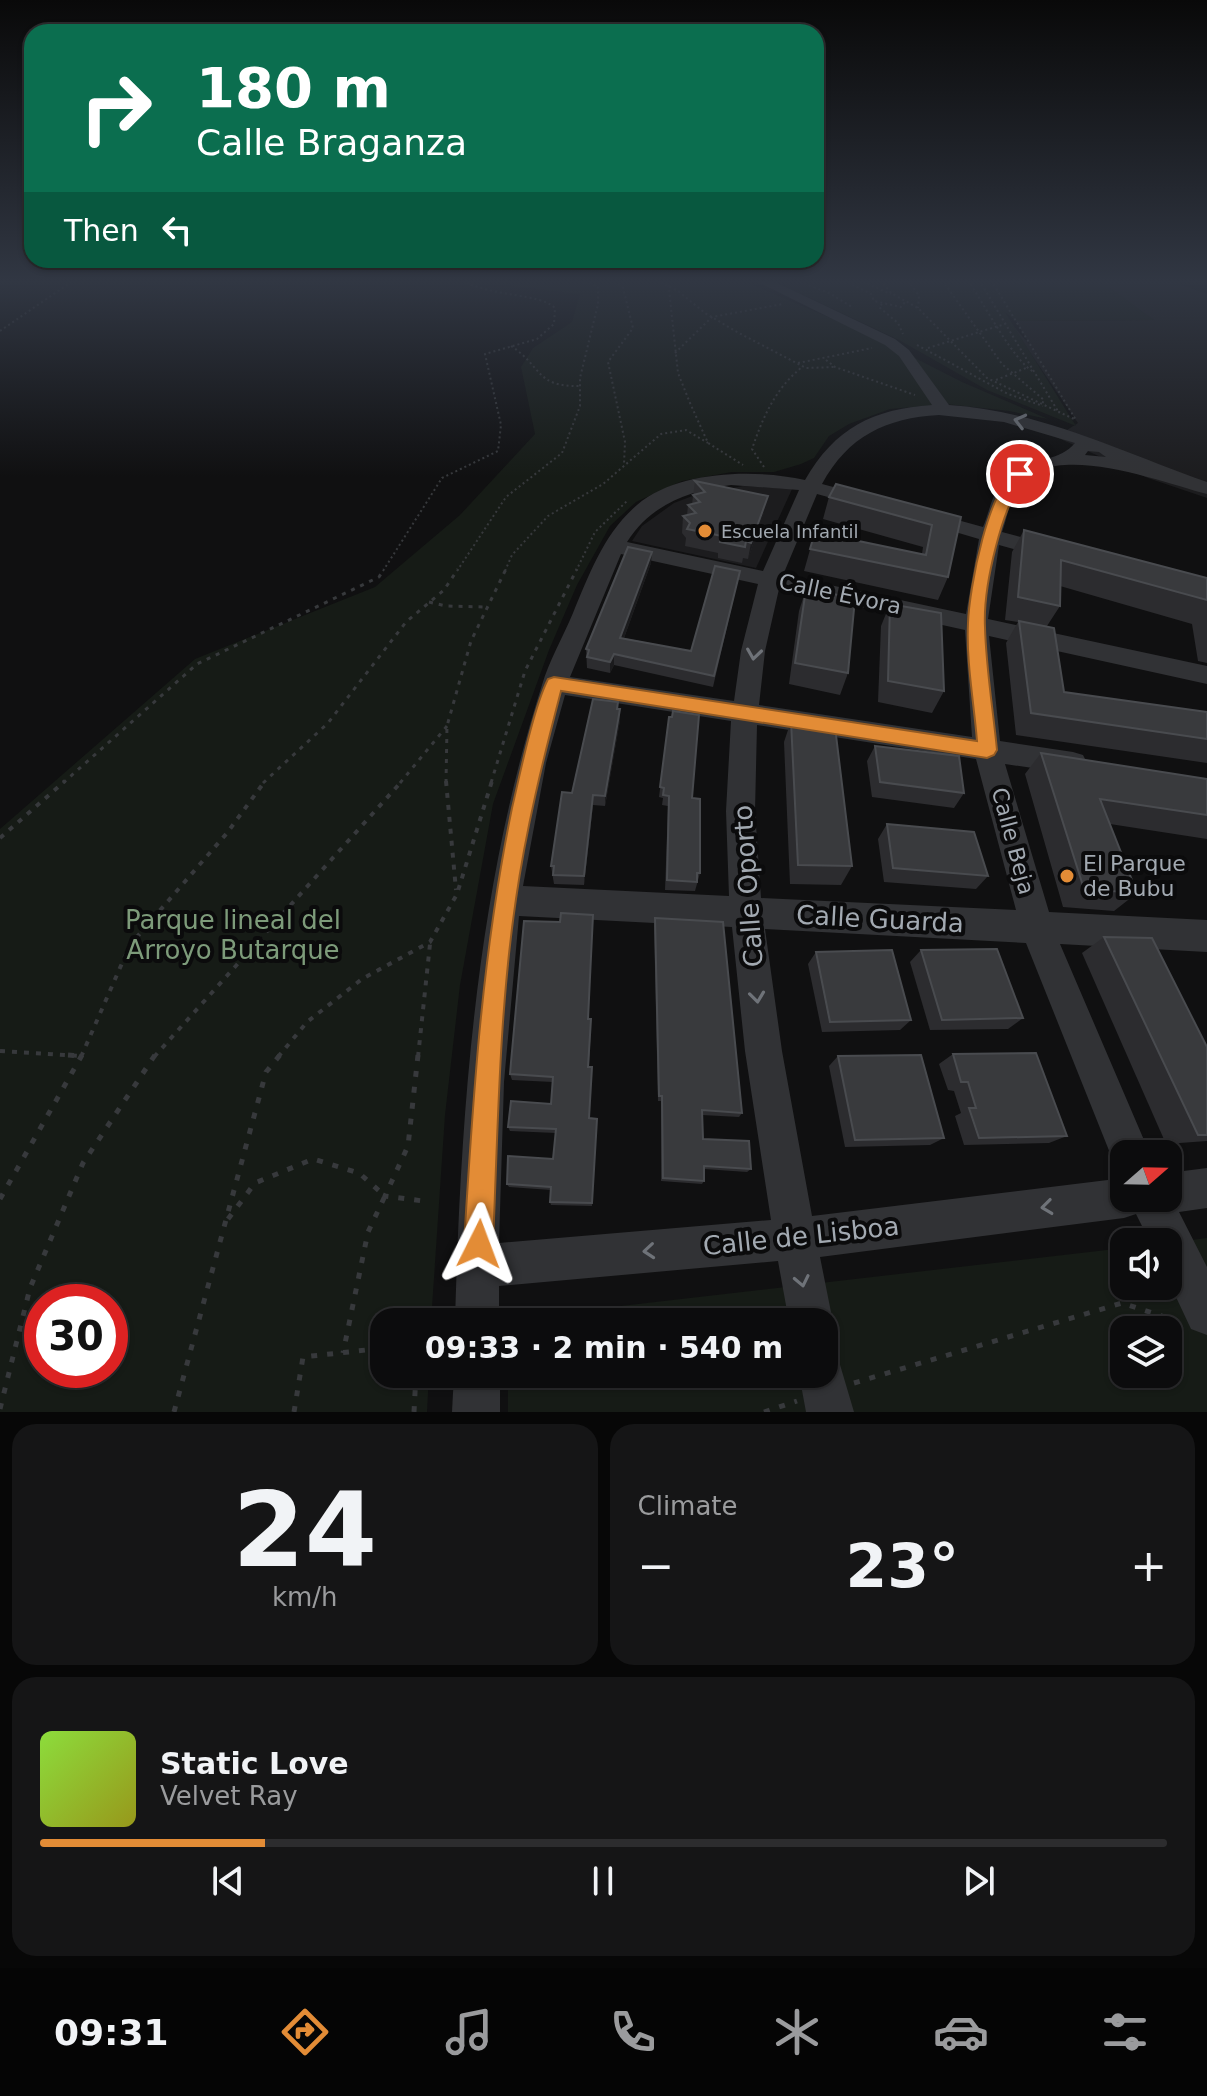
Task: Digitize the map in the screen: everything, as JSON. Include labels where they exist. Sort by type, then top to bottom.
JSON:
[{"type":"street","points":[[902,346],[942,407]]},
{"type":"street","name":"Calle Oporto","points":[[808,1308],[793,1239],[763,1051],[746,911],[742,792],[745,712],[757,631],[771,579],[810,486],[847,438],[894,417],[942,407],[1013,418],[1091,454],[1207,488]]},
{"type":"street","name":"Calle Beja","points":[[1091,454],[1033,466],[1010,483],[990,536],[976,624],[987,750],[1037,928],[1124,1140]]},
{"type":"street","name":"Calle Oporto","points":[[767,474],[827,461]]},
{"type":"street","points":[[477,1308],[489,1052],[505,900],[528,779],[554,684],[613,545],[644,509],[668,495],[719,480],[767,474],[880,505]]},
{"type":"street","points":[[906,512],[1069,557]]},
{"type":"street","name":"Calle Évora","points":[[613,545],[1207,675]]},
{"type":"street","points":[[554,684],[1097,767]]},
{"type":"street","name":"Calle Guarda","points":[[505,900],[1207,936]]},
{"type":"street","points":[[1182,1191],[1207,1188]]},
{"type":"street","name":"Calle de Lisboa","points":[[477,1266],[793,1239],[1110,1200]]},
{"type":"street","points":[[1155,1212],[1193,1318]]},
{"type":"street","points":[[476,1412],[477,1388]]},
{"type":"path","points":[[0,838],[197,664],[379,577],[442,478],[498,451],[501,425],[485,354],[511,346],[524,353],[546,384],[558,388],[580,386]]},
{"type":"path","points":[[0,1199],[82,1056],[130,945],[227,833],[268,776],[328,723],[406,622],[444,590],[506,497],[562,453],[580,406],[580,386],[589,346]]},
{"type":"path","points":[[620,346],[608,362],[625,442],[624,464]]},
{"type":"path","points":[[674,346],[678,373],[708,443]]},
{"type":"path","points":[[675,353],[682,346]]},
{"type":"path","points":[[766,346],[803,366],[835,367]]},
{"type":"path","points":[[798,363],[887,346]]},
{"type":"path","points":[[910,346],[925,349],[935,346]]},
{"type":"path","points":[[919,346],[1015,397],[1043,403],[1050,398]]},
{"type":"path","points":[[953,346],[994,381],[1043,403]]},
{"type":"path","points":[[988,346],[1002,364],[1043,403],[1077,422],[1031,346]]},
{"type":"path","points":[[1008,346],[1034,373]]},
{"type":"path","points":[[1018,346],[1059,413]]},
{"type":"path","points":[[826,360],[835,367],[942,407]]},
{"type":"path","points":[[767,474],[752,449],[762,416],[786,378],[803,366]]},
{"type":"path","points":[[988,382],[1031,368]]},
{"type":"path","points":[[1015,397],[1032,399]]},
{"type":"path","points":[[343,1353],[368,1232],[408,1146],[430,942],[457,894],[446,803],[447,726],[471,641],[512,555],[548,516],[578,501],[661,434],[672,430],[695,431],[743,465]]},
{"type":"path","points":[[429,602],[446,606],[487,607]]},
{"type":"path","points":[[0,1409],[30,1288],[83,1163],[162,1045],[368,822],[447,726]]},
{"type":"path","points":[[174,1412],[266,1072],[307,1022],[362,979],[430,942]]},
{"type":"path","points":[[0,1051],[82,1056]]},
{"type":"path","points":[[225,1222],[255,1183],[313,1159],[359,1173],[385,1196],[423,1201]]},
{"type":"path","points":[[764,1412],[1122,1303],[1193,1318]]},
{"type":"path","points":[[294,1412],[303,1357],[370,1350]]},
{"type":"path","points":[[414,1412],[415,1388]]},
{"type":"shaded area","points":[[1026,346],[1207,346],[1207,498],[1148,478],[1056,437],[1078,423]]},
{"type":"shaded area","name":"Escuela Infantil","points":[[743,486],[792,489],[756,568],[632,541],[642,526],[674,503],[695,495]]},
{"type":"green space","name":"Parque lineal del Arroyo Butarque","points":[[536,346],[891,346],[962,382],[1048,419],[946,404],[890,409],[849,424],[829,436],[814,458],[801,464],[774,472],[732,472],[682,481],[636,502],[610,526],[577,585],[549,650],[493,804],[460,985],[445,1115],[432,1308],[370,1308],[370,1388],[428,1388],[427,1412],[0,1412],[0,829],[195,659],[375,587],[460,515],[535,434],[521,367]]},
{"type":"green space","points":[[909,346],[1026,346],[1076,426],[987,390]]},
{"type":"green space","points":[[1207,1238],[1207,1412],[508,1412],[508,1388],[838,1388],[838,1308],[603,1308],[1110,1250],[1110,1300],[1182,1300],[1182,1241]]},
{"type":"building","points":[[695,481],[768,496],[751,543],[746,541],[745,547],[720,542],[722,536],[687,529],[690,523],[683,516],[696,513],[688,505],[700,502],[693,495],[705,492]]},
{"type":"building","points":[[836,484],[961,517],[948,577],[810,549],[815,532],[926,555],[932,525],[829,497]]},
{"type":"building","points":[[1024,530],[1207,578],[1207,600],[1061,560],[1060,606],[1018,597]]},
{"type":"building","points":[[628,547],[652,552],[620,638],[691,651],[715,566],[740,571],[714,676],[614,654],[610,662],[587,657],[589,650],[586,649]]},
{"type":"building","points":[[806,589],[855,598],[848,673],[795,663]]},
{"type":"building","points":[[890,604],[941,613],[944,691],[888,681]]},
{"type":"building","points":[[1019,621],[1054,628],[1064,692],[1207,712],[1207,739],[1031,713]]},
{"type":"building","points":[[593,699],[618,702],[617,709],[620,709],[605,796],[593,795],[584,876],[553,875],[554,866],[551,866],[562,792],[572,793]]},
{"type":"building","points":[[673,711],[699,715],[692,798],[700,799],[700,873],[697,873],[697,882],[667,880],[669,796],[663,795],[664,788],[660,787],[669,717],[672,717]]},
{"type":"building","points":[[791,721],[835,727],[852,866],[798,865]]},
{"type":"building","points":[[875,746],[959,756],[964,793],[880,782]]},
{"type":"building","points":[[1041,753],[1207,779],[1207,815],[1100,799],[1137,893],[1084,889]]},
{"type":"building","points":[[887,824],[974,832],[988,876],[893,868]]},
{"type":"building","points":[[561,913],[593,915],[588,1019],[591,1019],[588,1067],[592,1067],[589,1118],[597,1119],[592,1203],[550,1202],[551,1187],[507,1184],[508,1156],[553,1159],[556,1129],[508,1127],[511,1101],[551,1104],[553,1077],[510,1074],[524,921],[560,922]]},
{"type":"building","points":[[655,918],[723,922],[742,1113],[702,1110],[703,1139],[749,1141],[751,1169],[704,1166],[704,1181],[663,1178]]},
{"type":"building","points":[[1104,937],[1152,938],[1207,1047],[1207,1135],[1198,1135]]},
{"type":"building","points":[[997,949],[1023,1018],[942,1020],[921,950]]},
{"type":"building","points":[[892,950],[911,1020],[830,1022],[816,952]]},
{"type":"building","points":[[1036,1053],[1067,1136],[979,1138],[969,1108],[976,1108],[968,1082],[961,1082],[953,1054]]},
{"type":"building","points":[[921,1055],[944,1138],[855,1140],[838,1056]]},
{"type":"place","name":"Escuela Infantil","points":[[705,531]]},
{"type":"place","name":"El Parque de Bubu","points":[[1067,876]]},
{"type":"route","points":[[479,1244],[489,1052],[505,900],[528,779],[554,684],[987,750],[976,624],[990,536],[1010,483],[1020,474]]}]
